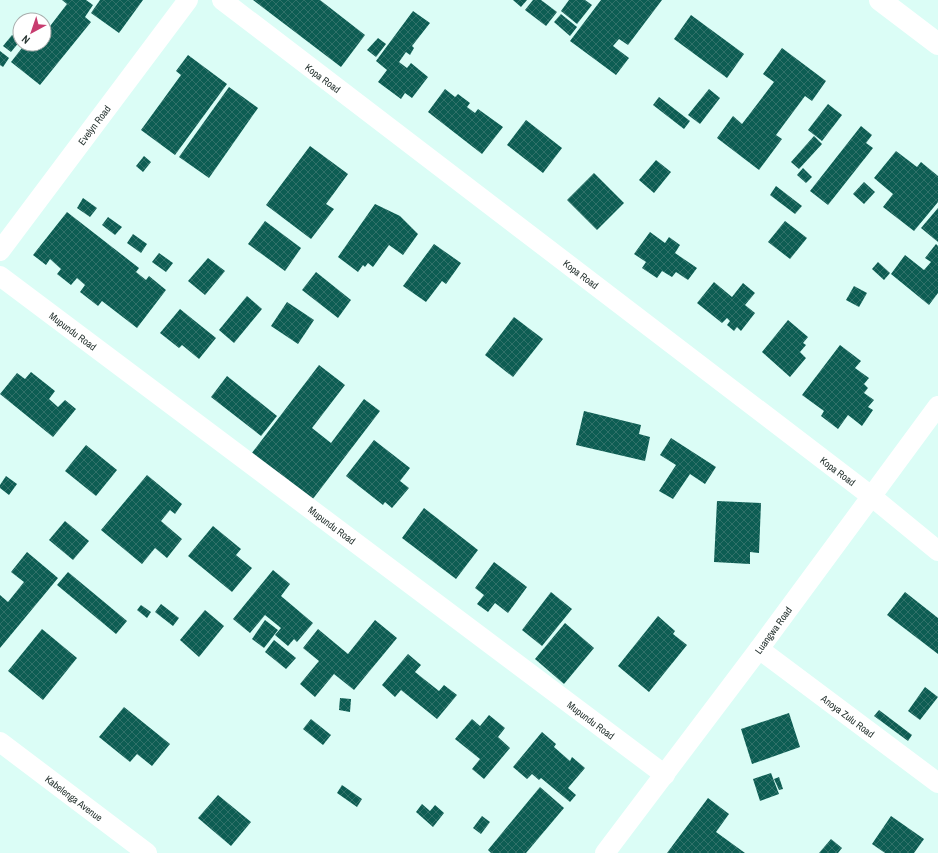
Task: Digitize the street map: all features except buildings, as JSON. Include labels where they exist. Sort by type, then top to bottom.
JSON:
[{"type":"main road","points":[[880,0],[938,44]]},
{"type":"street","name":"Evelyn Road","points":[[0,251],[188,0]]},
{"type":"street","name":"Kopa Road","points":[[222,0],[871,496],[938,551]]},
{"type":"street","name":"Mupundu Road","points":[[0,276],[665,775]]},
{"type":"street","name":"Luangwa Road","points":[[605,853],[759,649],[938,406]]},
{"type":"street","name":"Anoya Zulu Road","points":[[759,649],[938,783]]},
{"type":"street","name":"Kabelenga Avenue","points":[[0,742],[147,853]]}]
